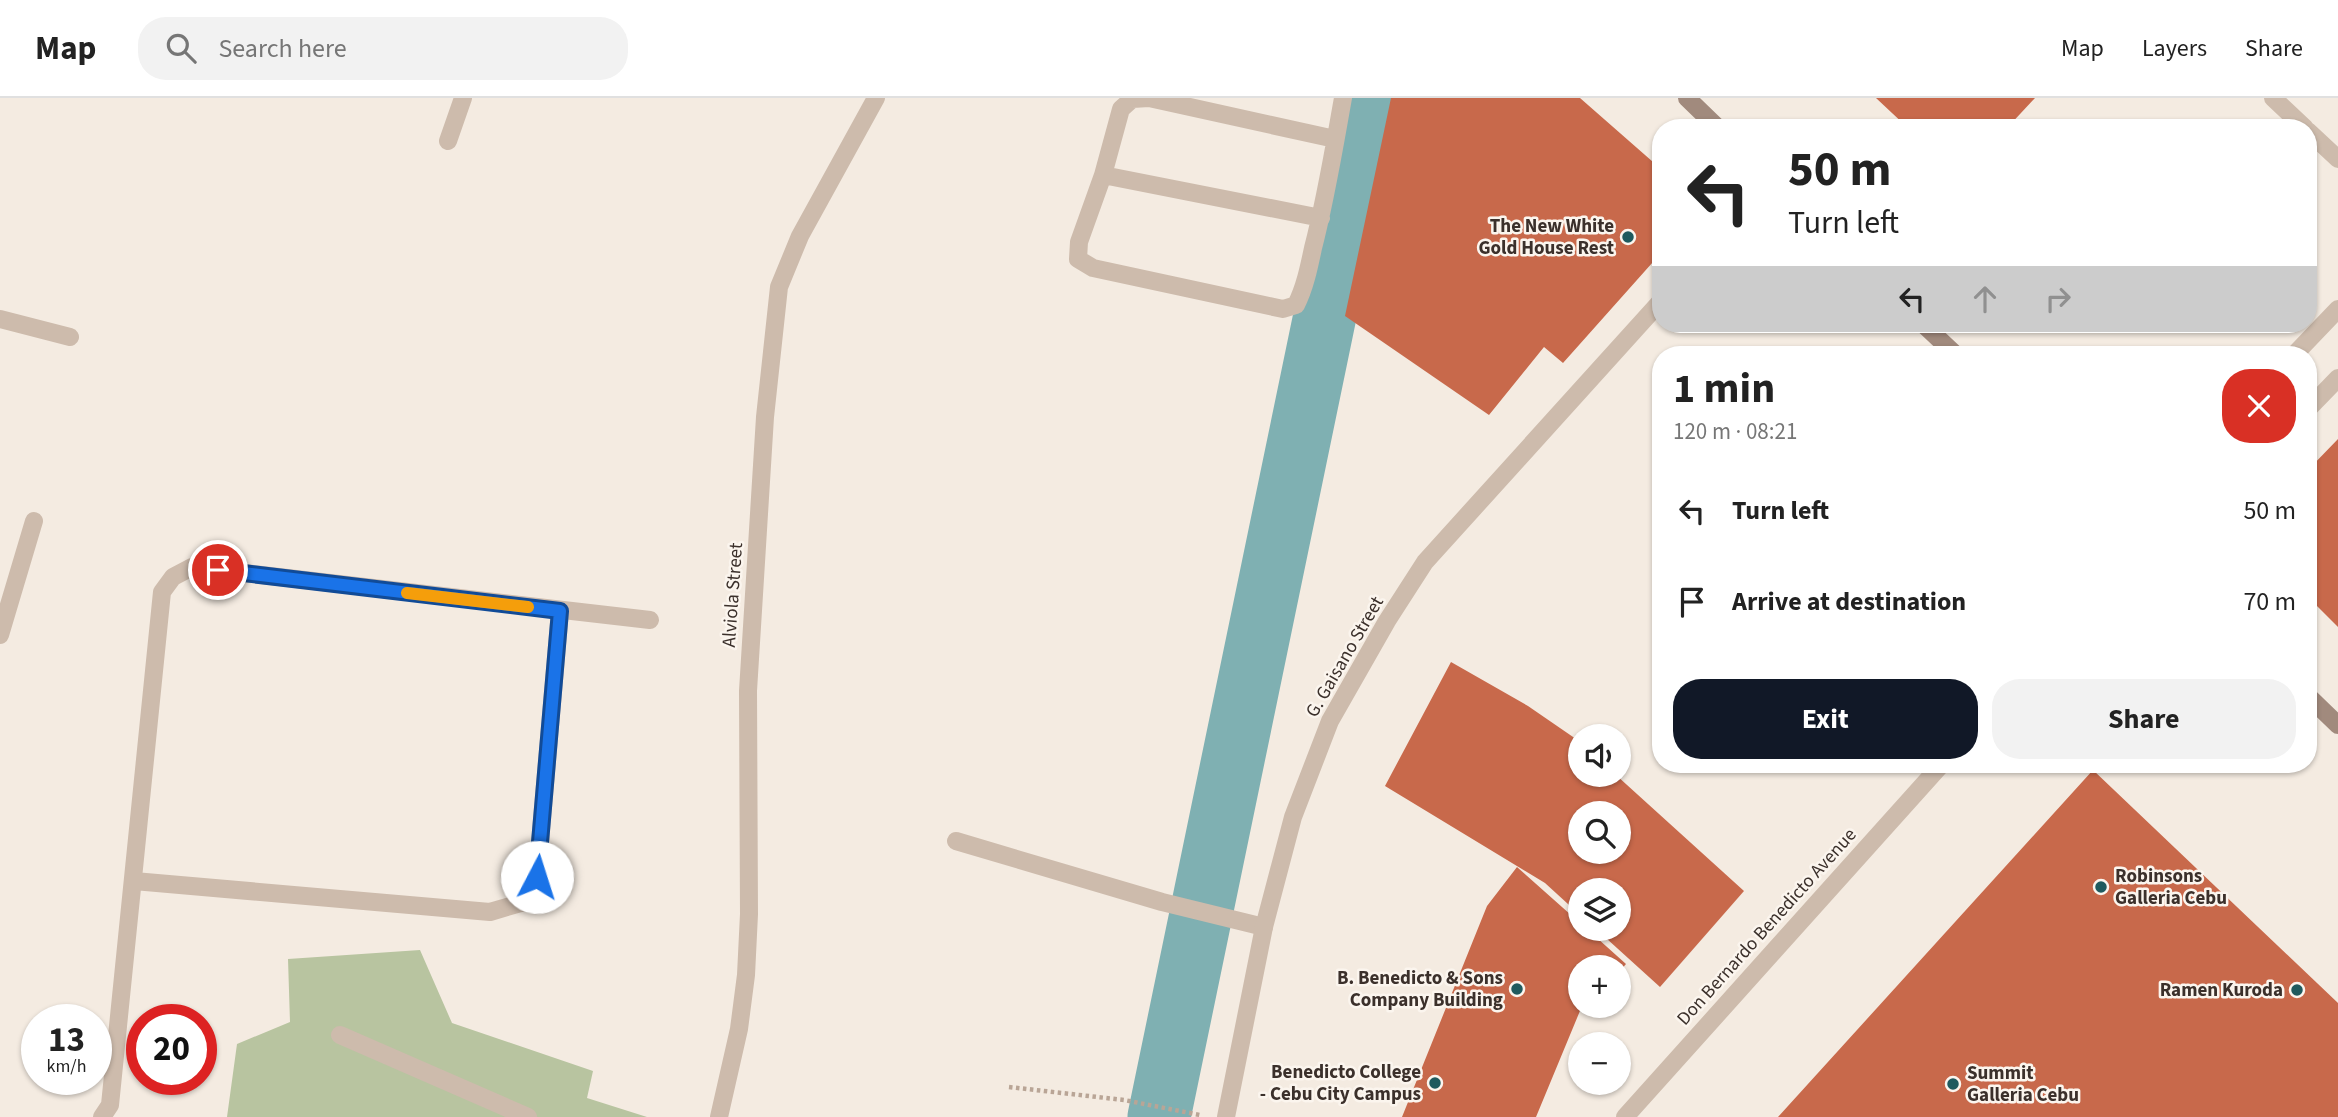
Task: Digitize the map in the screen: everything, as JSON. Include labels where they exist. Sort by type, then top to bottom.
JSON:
[{"type":"main road","points":[[1687,98],[1709,119]]},
{"type":"main road","points":[[1933,333],[1946,346]]},
{"type":"main road","points":[[2317,704],[2338,724]]},
{"type":"street","points":[[447,141],[463,98]]},
{"type":"street","name":"Alviola Street","points":[[719,1117],[739,1029],[746,975],[749,914],[748,691],[765,417],[779,287],[800,236],[876,98]]},
{"type":"street","points":[[1335,139],[1149,98],[1132,99],[1121,109],[1079,242],[1078,259],[1093,268],[1283,309],[1296,305],[1302,292],[1321,218],[1343,98]]},
{"type":"street","points":[[2273,98],[2296,119]]},
{"type":"street","points":[[2317,139],[2338,159]]},
{"type":"street","points":[[1102,175],[1321,218]]},
{"type":"street","points":[[2317,331],[2338,309]]},
{"type":"street","name":"G. Gaisano Street","points":[[1226,1117],[1264,927],[1293,817],[1330,721],[1387,621],[1425,562],[1652,311]]},
{"type":"street","points":[[0,319],[70,337]]},
{"type":"street","points":[[2303,346],[2315,333]]},
{"type":"street","points":[[2317,400],[2338,378]]},
{"type":"street","points":[[0,635],[34,521]]},
{"type":"street","points":[[102,1117],[110,1105],[162,592],[173,577],[192,567],[650,620]]},
{"type":"street","points":[[134,881],[491,912],[524,902],[537,877],[560,611]]},
{"type":"street","name":"Don Bernardo Benedicto Avenue","points":[[1625,1117],[1934,773]]},
{"type":"street","points":[[956,841],[1162,902],[1264,927]]},
{"type":"street","points":[[340,1035],[528,1117]]},
{"type":"path","points":[[1009,1087],[1124,1100],[1188,1113]]},
{"type":"green space","points":[[420,950],[452,1023],[593,1071],[587,1098],[647,1117],[227,1117],[237,1044],[290,1022],[288,959]]},
{"type":"building","points":[[1391,98],[1580,98],[1652,161],[1652,263],[1563,363],[1544,347],[1489,415],[1345,316]]},
{"type":"building","points":[[1876,98],[2035,98],[2015,119],[1898,119]]},
{"type":"building","points":[[2338,439],[2338,627],[2317,606],[2317,461]]},
{"type":"building","points":[[1451,662],[1528,706],[1568,734],[1568,787],[1629,787],[1744,891],[1660,987],[1631,961],[1631,955],[1625,955],[1609,941],[1631,941],[1631,878],[1568,878],[1568,904],[1545,883],[1385,786]]},
{"type":"building","name":"Robinsons Galleria Cebu","points":[[2090,773],[2096,773],[2338,1003],[2338,1117],[1778,1117]]},
{"type":"building","name":"B. Benedicto & Sons Company Building","points":[[1517,867],[1568,912],[1568,941],[1600,941],[1616,955],[1568,955],[1568,1018],[1577,1018],[1571,1032],[1568,1032],[1568,1040],[1536,1117],[1402,1117],[1487,906]]},
{"type":"waterway","points":[[1159,1117],[1370,98]]},
{"type":"slow traffic","points":[[407,593],[528,607]]},
{"type":"place","name":"The New White Gold House Rest","points":[[1628,237]]},
{"type":"place","name":"Robinsons Galleria Cebu","points":[[2101,887]]},
{"type":"place","name":"B. Benedicto & Sons Company Building","points":[[1517,989]]},
{"type":"place","name":"Ramen Kuroda","points":[[2297,990]]},
{"type":"place","name":"Benedicto College - Cebu City Campus","points":[[1435,1083]]},
{"type":"place","name":"Summit Galleria Cebu","points":[[1953,1084]]},
{"type":"route","points":[[218,570],[560,611],[537,877]]}]
